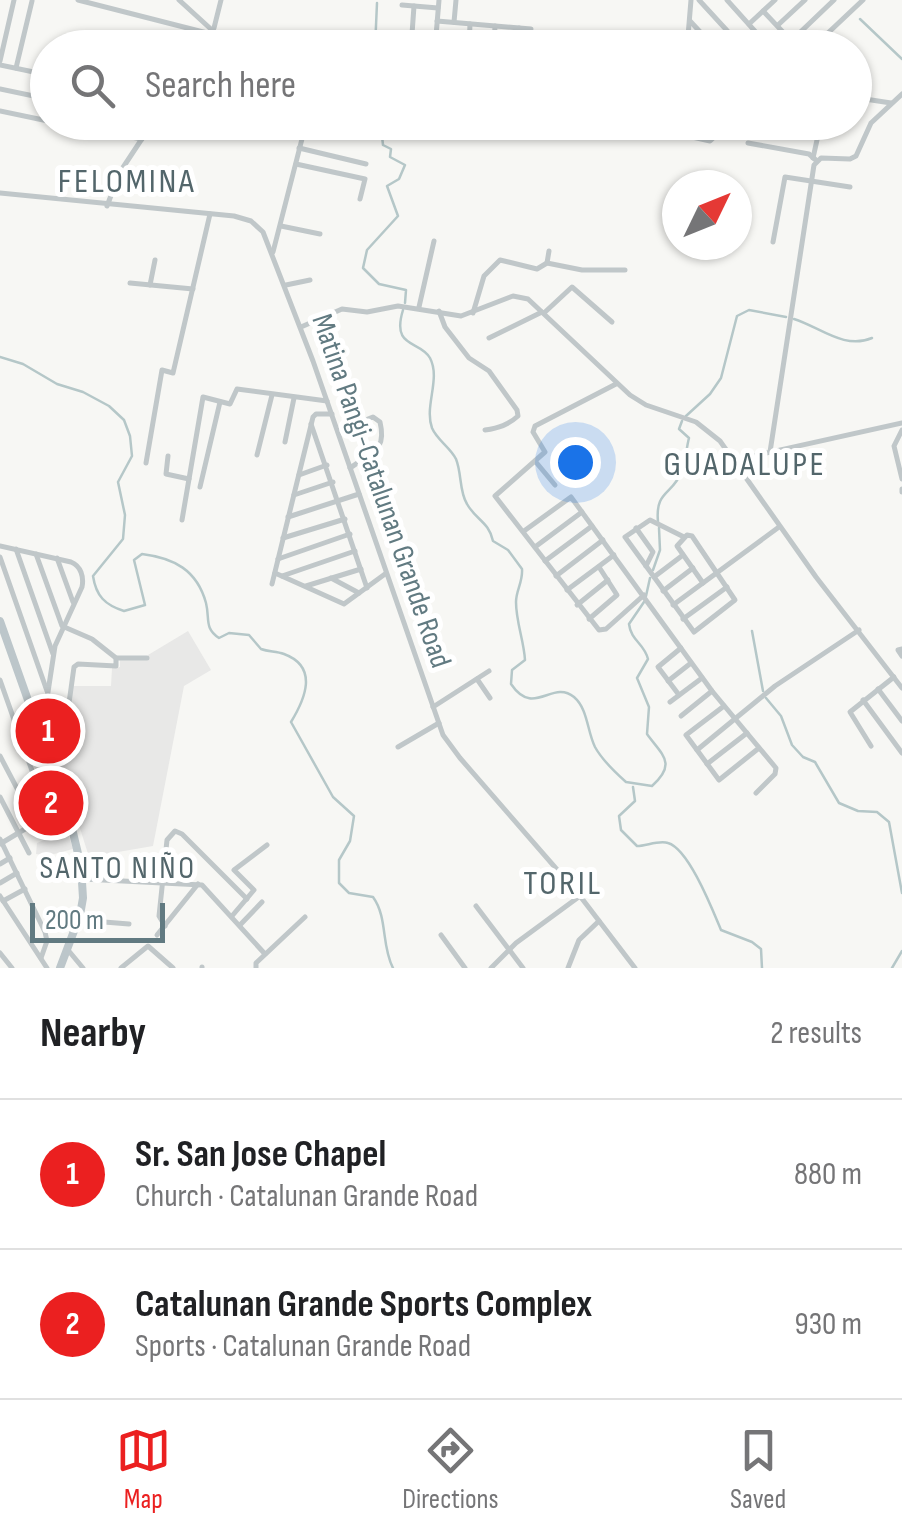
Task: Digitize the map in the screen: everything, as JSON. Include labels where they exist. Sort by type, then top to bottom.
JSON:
[{"type":"main road","points":[[0,621],[69,816],[83,879],[79,920],[60,968]]},
{"type":"street","points":[[14,0],[0,63],[30,72]]},
{"type":"street","points":[[78,0],[200,30]]},
{"type":"street","points":[[178,0],[209,30]]},
{"type":"street","points":[[213,30],[221,0]]},
{"type":"street","points":[[454,23],[456,0]]},
{"type":"street","points":[[689,30],[695,0]]},
{"type":"street","points":[[695,0],[726,30]]},
{"type":"street","points":[[726,0],[754,30]]},
{"type":"street","points":[[735,9],[744,0]]},
{"type":"street","points":[[749,24],[775,0]]},
{"type":"street","points":[[777,26],[805,0]]},
{"type":"street","points":[[802,30],[834,0]]},
{"type":"street","points":[[831,30],[863,0]]},
{"type":"street","points":[[16,68],[33,1]]},
{"type":"street","points":[[402,5],[438,4],[436,30]]},
{"type":"street","points":[[412,30],[414,6]]},
{"type":"street","points":[[764,11],[781,30]]},
{"type":"street","points":[[690,21],[698,30]]},
{"type":"street","points":[[437,22],[531,28]]},
{"type":"street","points":[[470,24],[470,30]]},
{"type":"street","points":[[495,26],[495,30]]},
{"type":"street","points":[[0,89],[30,96]]},
{"type":"street","points":[[872,122],[902,94]]},
{"type":"street","points":[[872,100],[891,103]]},
{"type":"street","points":[[0,111],[30,118]]},
{"type":"street","points":[[107,206],[120,172],[141,140]]},
{"type":"street","points":[[273,252],[302,140]]},
{"type":"street","points":[[770,452],[818,140]]},
{"type":"street","points":[[748,143],[815,159],[856,156],[863,140]]},
{"type":"street","points":[[299,148],[366,164]]},
{"type":"street","points":[[296,164],[365,178],[360,199]]},
{"type":"street","points":[[773,242],[785,178],[850,186]]},
{"type":"street","name":"Matina Pangi-Catalunan Grande Road","points":[[0,193],[210,214],[251,221],[262,232],[286,285],[439,723],[460,758],[580,896],[634,968]]},
{"type":"street","points":[[146,463],[162,370],[173,373],[210,214]]},
{"type":"street","points":[[281,226],[320,234]]},
{"type":"street","points":[[418,307],[434,241]]},
{"type":"street","points":[[547,263],[549,251]]},
{"type":"street","points":[[150,285],[155,260]]},
{"type":"street","points":[[472,313],[484,276],[496,262],[505,260],[538,269],[547,263],[582,270],[625,270]]},
{"type":"street","points":[[286,285],[310,280]]},
{"type":"street","points":[[130,282],[194,289]]},
{"type":"street","points":[[489,338],[543,313],[572,287],[612,322]]},
{"type":"street","points":[[301,327],[342,309],[366,312],[418,307],[461,316],[517,295],[528,298],[617,384],[646,405],[696,422],[714,435],[902,688]]},
{"type":"street","points":[[439,311],[445,327],[470,358],[491,374],[517,410],[518,416],[502,428],[485,430]]},
{"type":"street","points":[[617,384],[535,426],[534,432],[546,450],[495,496],[599,630],[604,630],[644,595]]},
{"type":"street","points":[[182,520],[203,397],[231,403],[237,388],[328,402]]},
{"type":"street","points":[[256,455],[272,394]]},
{"type":"street","points":[[284,442],[294,398]]},
{"type":"street","points":[[200,487],[220,402]]},
{"type":"street","points":[[279,574],[278,559],[314,414],[332,414]]},
{"type":"street","points":[[338,431],[372,417],[380,422],[384,438],[381,445],[350,468]]},
{"type":"street","points":[[311,424],[367,588]]},
{"type":"street","points":[[735,460],[902,427]]},
{"type":"street","points":[[902,427],[894,446],[902,478]]},
{"type":"street","points":[[168,456],[166,474],[189,479]]},
{"type":"street","points":[[535,460],[556,486]]},
{"type":"street","points":[[298,474],[328,465]]},
{"type":"street","points":[[294,495],[333,482]]},
{"type":"street","points":[[288,517],[359,494]]},
{"type":"street","points":[[524,532],[571,496],[712,692],[777,770],[756,793]]},
{"type":"street","points":[[535,547],[582,512]]},
{"type":"street","points":[[284,538],[345,519]]},
{"type":"street","points":[[684,537],[652,520],[625,539],[692,632],[735,602],[690,535],[684,537],[677,544],[703,583]]},
{"type":"street","points":[[546,561],[592,526]]},
{"type":"street","points":[[673,605],[780,526]]},
{"type":"street","points":[[636,528],[653,552],[646,566]]},
{"type":"street","points":[[278,559],[350,534]]},
{"type":"street","points":[[556,576],[603,540]]},
{"type":"street","points":[[0,546],[57,558],[75,564],[81,573],[82,587],[53,654],[43,722],[38,728]]},
{"type":"street","points":[[16,549],[53,654]]},
{"type":"street","points":[[272,584],[279,574],[355,551]]},
{"type":"street","points":[[36,554],[62,626],[92,638],[116,658],[147,658]]},
{"type":"street","points":[[654,577],[683,554]]},
{"type":"street","points":[[567,590],[614,555]]},
{"type":"street","points":[[0,556],[48,694]]},
{"type":"street","points":[[57,558],[74,604]]},
{"type":"street","points":[[589,620],[616,597],[598,566]]},
{"type":"street","points":[[663,591],[693,568]]},
{"type":"street","points":[[305,586],[361,569]]},
{"type":"street","points":[[279,574],[346,604],[386,573]]},
{"type":"street","points":[[331,578],[360,594]]},
{"type":"street","points":[[578,605],[608,580]]},
{"type":"street","points":[[683,619],[727,587]]},
{"type":"street","points":[[696,750],[775,686],[858,630]]},
{"type":"street","points":[[679,695],[658,667],[681,648]]},
{"type":"street","points":[[902,649],[898,650],[902,656]]},
{"type":"street","points":[[0,662],[13,657]]},
{"type":"street","points":[[42,740],[64,739],[74,667],[116,666],[116,658]]},
{"type":"street","points":[[668,681],[692,663]]},
{"type":"street","points":[[433,708],[489,671]]},
{"type":"street","points":[[871,746],[850,712],[894,677]]},
{"type":"street","points":[[670,702],[702,678]]},
{"type":"street","points":[[0,680],[36,782],[29,828],[1,842],[47,938],[42,958]]},
{"type":"street","points":[[477,680],[490,698]]},
{"type":"street","points":[[878,689],[902,721]]},
{"type":"street","points":[[681,716],[712,692]]},
{"type":"street","points":[[863,700],[902,753]]},
{"type":"street","points":[[724,706],[686,735],[719,780],[759,748]]},
{"type":"street","points":[[398,747],[439,723]]},
{"type":"street","points":[[708,764],[746,733]]},
{"type":"street","points":[[0,756],[33,818]]},
{"type":"street","points":[[0,797],[29,853]]},
{"type":"street","points":[[165,926],[159,916],[167,840],[177,832],[246,899]]},
{"type":"street","points":[[232,916],[254,890],[234,870],[268,845]]},
{"type":"street","points":[[0,864],[10,858]]},
{"type":"street","points":[[0,883],[17,873]]},
{"type":"street","points":[[83,879],[198,884],[265,954]]},
{"type":"street","points":[[157,935],[198,884]]},
{"type":"street","points":[[24,889],[2,898],[48,968]]},
{"type":"street","points":[[490,968],[516,943],[580,896]]},
{"type":"street","points":[[240,925],[262,902]]},
{"type":"street","points":[[476,906],[522,968]]},
{"type":"street","points":[[256,968],[254,964],[305,917]]},
{"type":"street","points":[[79,920],[130,924]]},
{"type":"street","points":[[568,968],[579,940],[600,921]]},
{"type":"street","points":[[441,935],[465,968]]},
{"type":"street","points":[[0,946],[0,954],[12,968]]},
{"type":"street","points":[[121,968],[148,946],[172,968]]},
{"type":"street","points":[[68,950],[83,968]]},
{"type":"shaded area","points":[[188,631],[211,670],[184,686],[153,846],[89,857],[56,752],[63,750],[63,742],[71,738],[72,686],[111,686],[112,668],[120,667],[120,660],[147,660],[148,655]]},
{"type":"shaded area","points":[[53,786],[73,849],[47,856],[36,854],[37,843],[50,837],[47,820],[41,819],[44,789]]},
{"type":"waterway","points":[[376,30],[377,3]]},
{"type":"waterway","points":[[860,19],[872,30]]},
{"type":"waterway","points":[[872,30],[902,59]]},
{"type":"waterway","points":[[382,140],[383,145],[391,149],[390,157],[405,165],[399,179],[387,186],[398,216],[367,250],[363,268],[379,284],[406,290],[405,303]]},
{"type":"waterway","points":[[403,310],[400,323],[404,338],[425,352],[433,366],[430,420],[437,436],[456,459],[464,499],[489,529],[493,541],[508,550],[522,569],[516,602],[525,660],[512,670],[511,684],[527,698],[558,692],[574,697],[605,761],[626,782],[652,786],[666,765],[647,734],[649,707],[637,678],[648,659],[629,624],[644,602]]},
{"type":"waterway","points":[[686,416],[721,378],[737,316],[749,310],[786,317]]},
{"type":"waterway","points":[[794,319],[842,339],[872,338]]},
{"type":"waterway","points":[[0,357],[83,392],[109,406],[124,420],[132,456],[118,482],[125,515],[123,539],[93,576],[102,599],[124,611],[145,605],[134,560],[142,554],[164,559],[183,568],[197,582],[206,603],[209,627],[219,638],[229,633],[249,635],[261,649],[284,654],[302,667],[306,684],[291,722],[333,797],[354,816],[350,841],[339,860],[339,883],[349,893],[373,897],[381,914],[393,968]]},
{"type":"waterway","points":[[658,522],[659,504],[678,479],[684,463],[689,438],[679,429],[682,421]]},
{"type":"waterway","points":[[653,570],[660,550],[659,528]]},
{"type":"waterway","points":[[646,596],[650,578]]},
{"type":"waterway","points":[[752,631],[763,691]]},
{"type":"waterway","points":[[766,698],[781,716],[792,745],[803,757],[815,762],[839,803],[858,811],[877,812],[889,822],[902,893]]},
{"type":"waterway","points":[[633,787],[635,801],[619,816],[621,830],[637,846],[664,842],[676,848],[699,882],[721,930],[761,949],[762,968]]},
{"type":"waterway","points":[[892,968],[902,951]]},
{"type":"place","name":"Sr. San Jose Chapel","points":[[48,731]]},
{"type":"place","name":"Catalunan Grande Sports Complex","points":[[51,803]]},
{"type":"district","name":"FELOMINA","points":[[127,181]]},
{"type":"district","name":"GUADALUPE","points":[[745,464]]},
{"type":"district","name":"SANTO NIÑO","points":[[118,868]]},
{"type":"district","name":"TORIL","points":[[563,883]]}]
